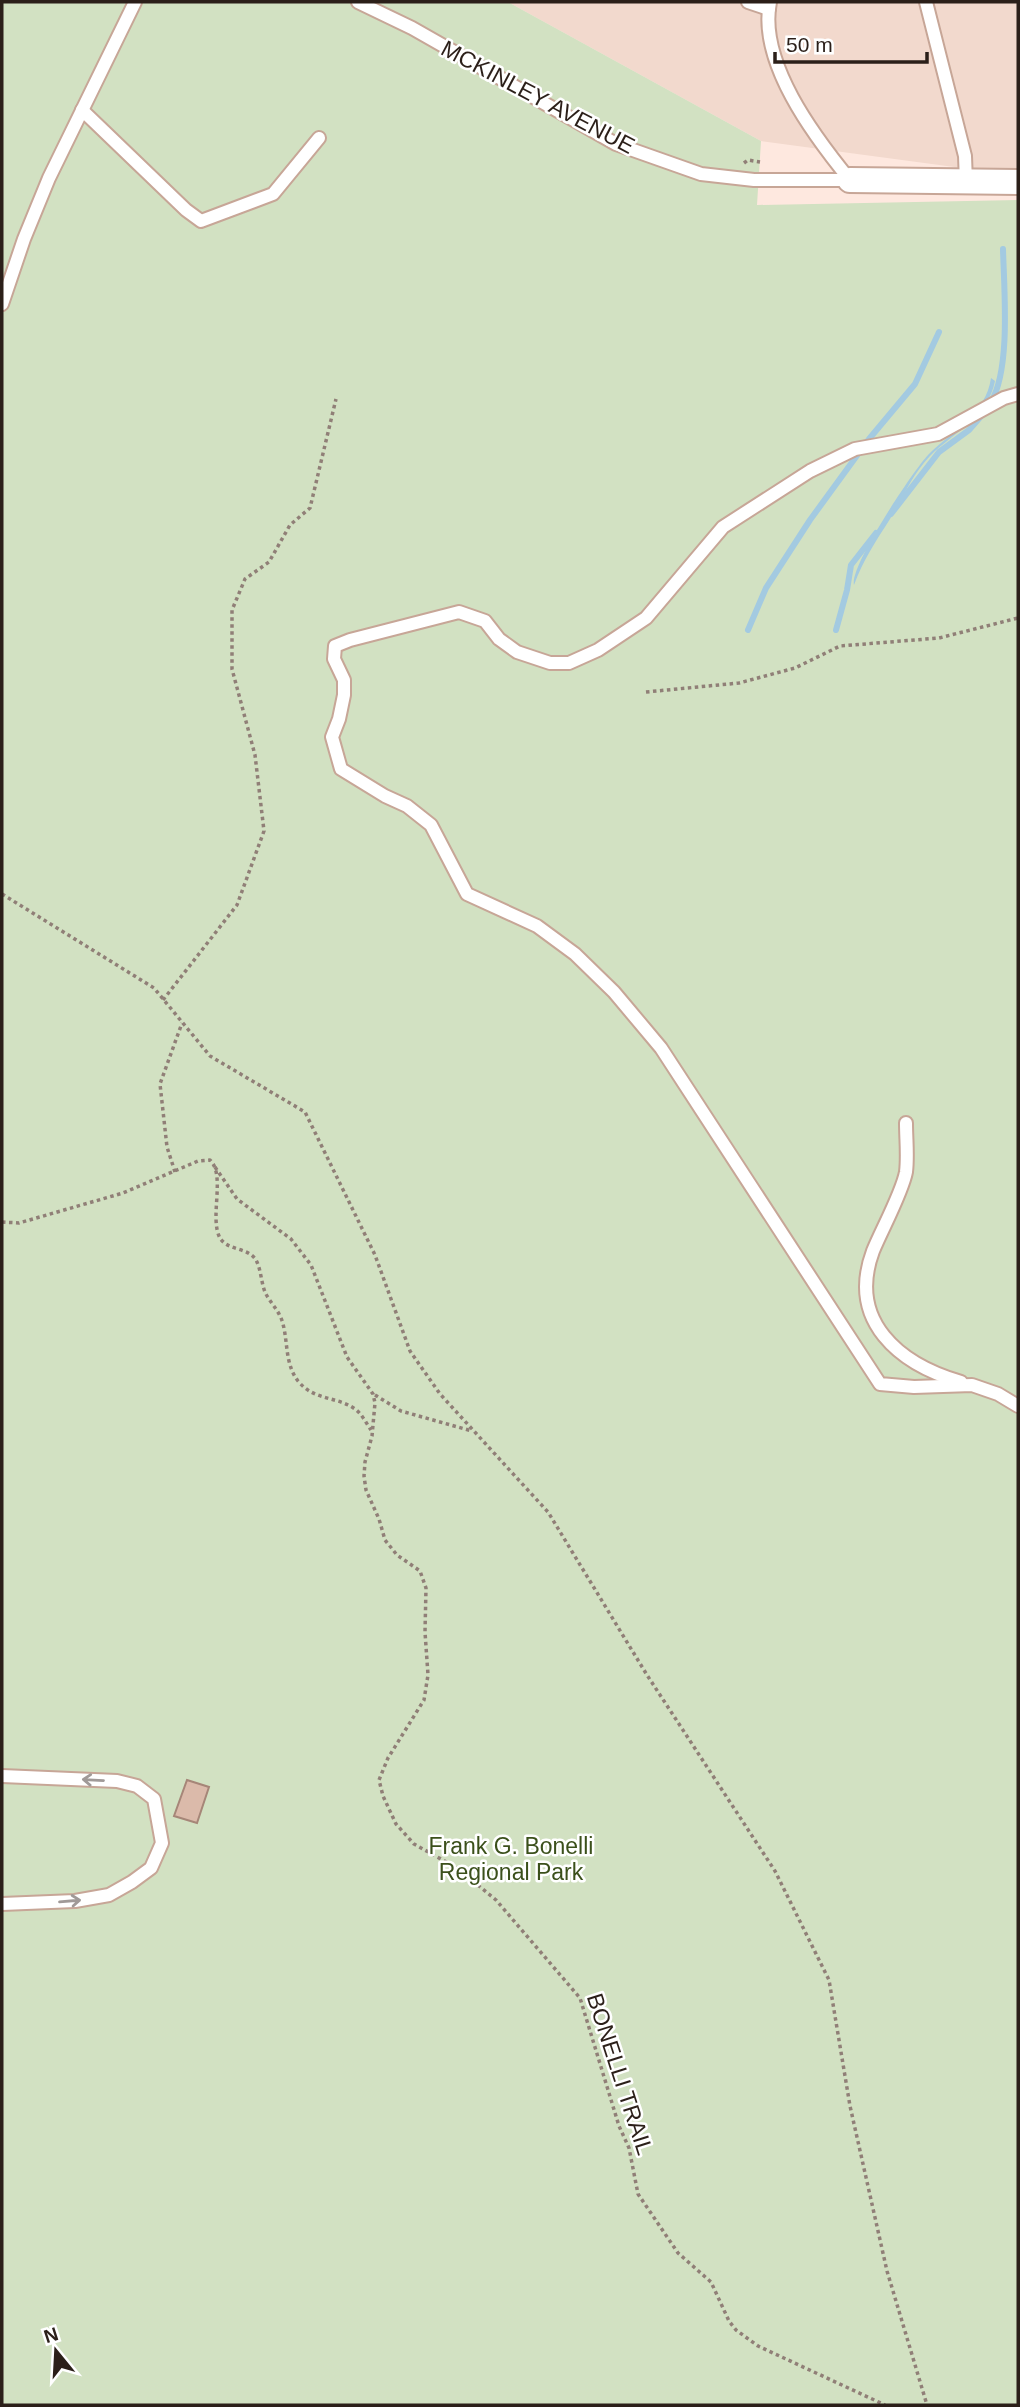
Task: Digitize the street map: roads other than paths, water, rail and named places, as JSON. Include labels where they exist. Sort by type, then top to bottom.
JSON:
[{"type":"street","name":"MCKINLEY AVENUE","points":[[850,180],[1018,182]]},
{"type":"lane","points":[[2,304],[24,239],[49,178],[135,2]]},
{"type":"lane","name":"MCKINLEY AVENUE","points":[[358,2],[412,28],[616,144],[701,174],[754,180],[850,180]]},
{"type":"lane","points":[[748,2],[769,6],[771,40],[788,88],[821,146],[850,180]]},
{"type":"lane","points":[[926,2],[965,156],[966,182]]},
{"type":"lane","points":[[82,110],[186,210],[201,221],[273,194],[319,138]]},
{"type":"lane","points":[[972,1385],[914,1387],[880,1384],[661,1048],[614,992],[575,954],[537,926],[467,894],[431,825],[407,806],[341,769],[332,737],[339,719],[344,680],[334,659],[335,646],[350,640],[459,612],[485,621],[499,639],[517,652],[550,663],[569,663],[598,650],[646,618],[723,527],[810,471],[855,449],[938,434],[1004,398],[1018,394]]},
{"type":"lane","points":[[906,1123],[905,1173],[872,1253],[865,1281],[870,1306],[880,1333],[897,1351],[945,1377],[998,1394],[1018,1406]]},
{"type":"lane","points":[[2,1776],[117,1782],[137,1786],[154,1799],[162,1843],[151,1868],[109,1895],[75,1901],[2,1904]]},
{"type":"water","points":[[991,378],[995,381],[985,405],[969,423],[930,456],[918,471],[861,567],[854,585],[861,559],[897,498],[928,455],[975,412],[988,391]]},
{"type":"waterway","points":[[991,402],[997,388],[1004,350],[1003,249]]},
{"type":"waterway","points":[[748,630],[766,588],[810,520],[869,439],[915,384],[939,332]]},
{"type":"waterway","points":[[891,514],[939,452],[969,430],[983,414]]},
{"type":"waterway","points":[[836,630],[851,565],[876,533]]},
{"type":"park label","name":"Frank G. Bonelli Regional Park","points":[[511,1859]]}]
